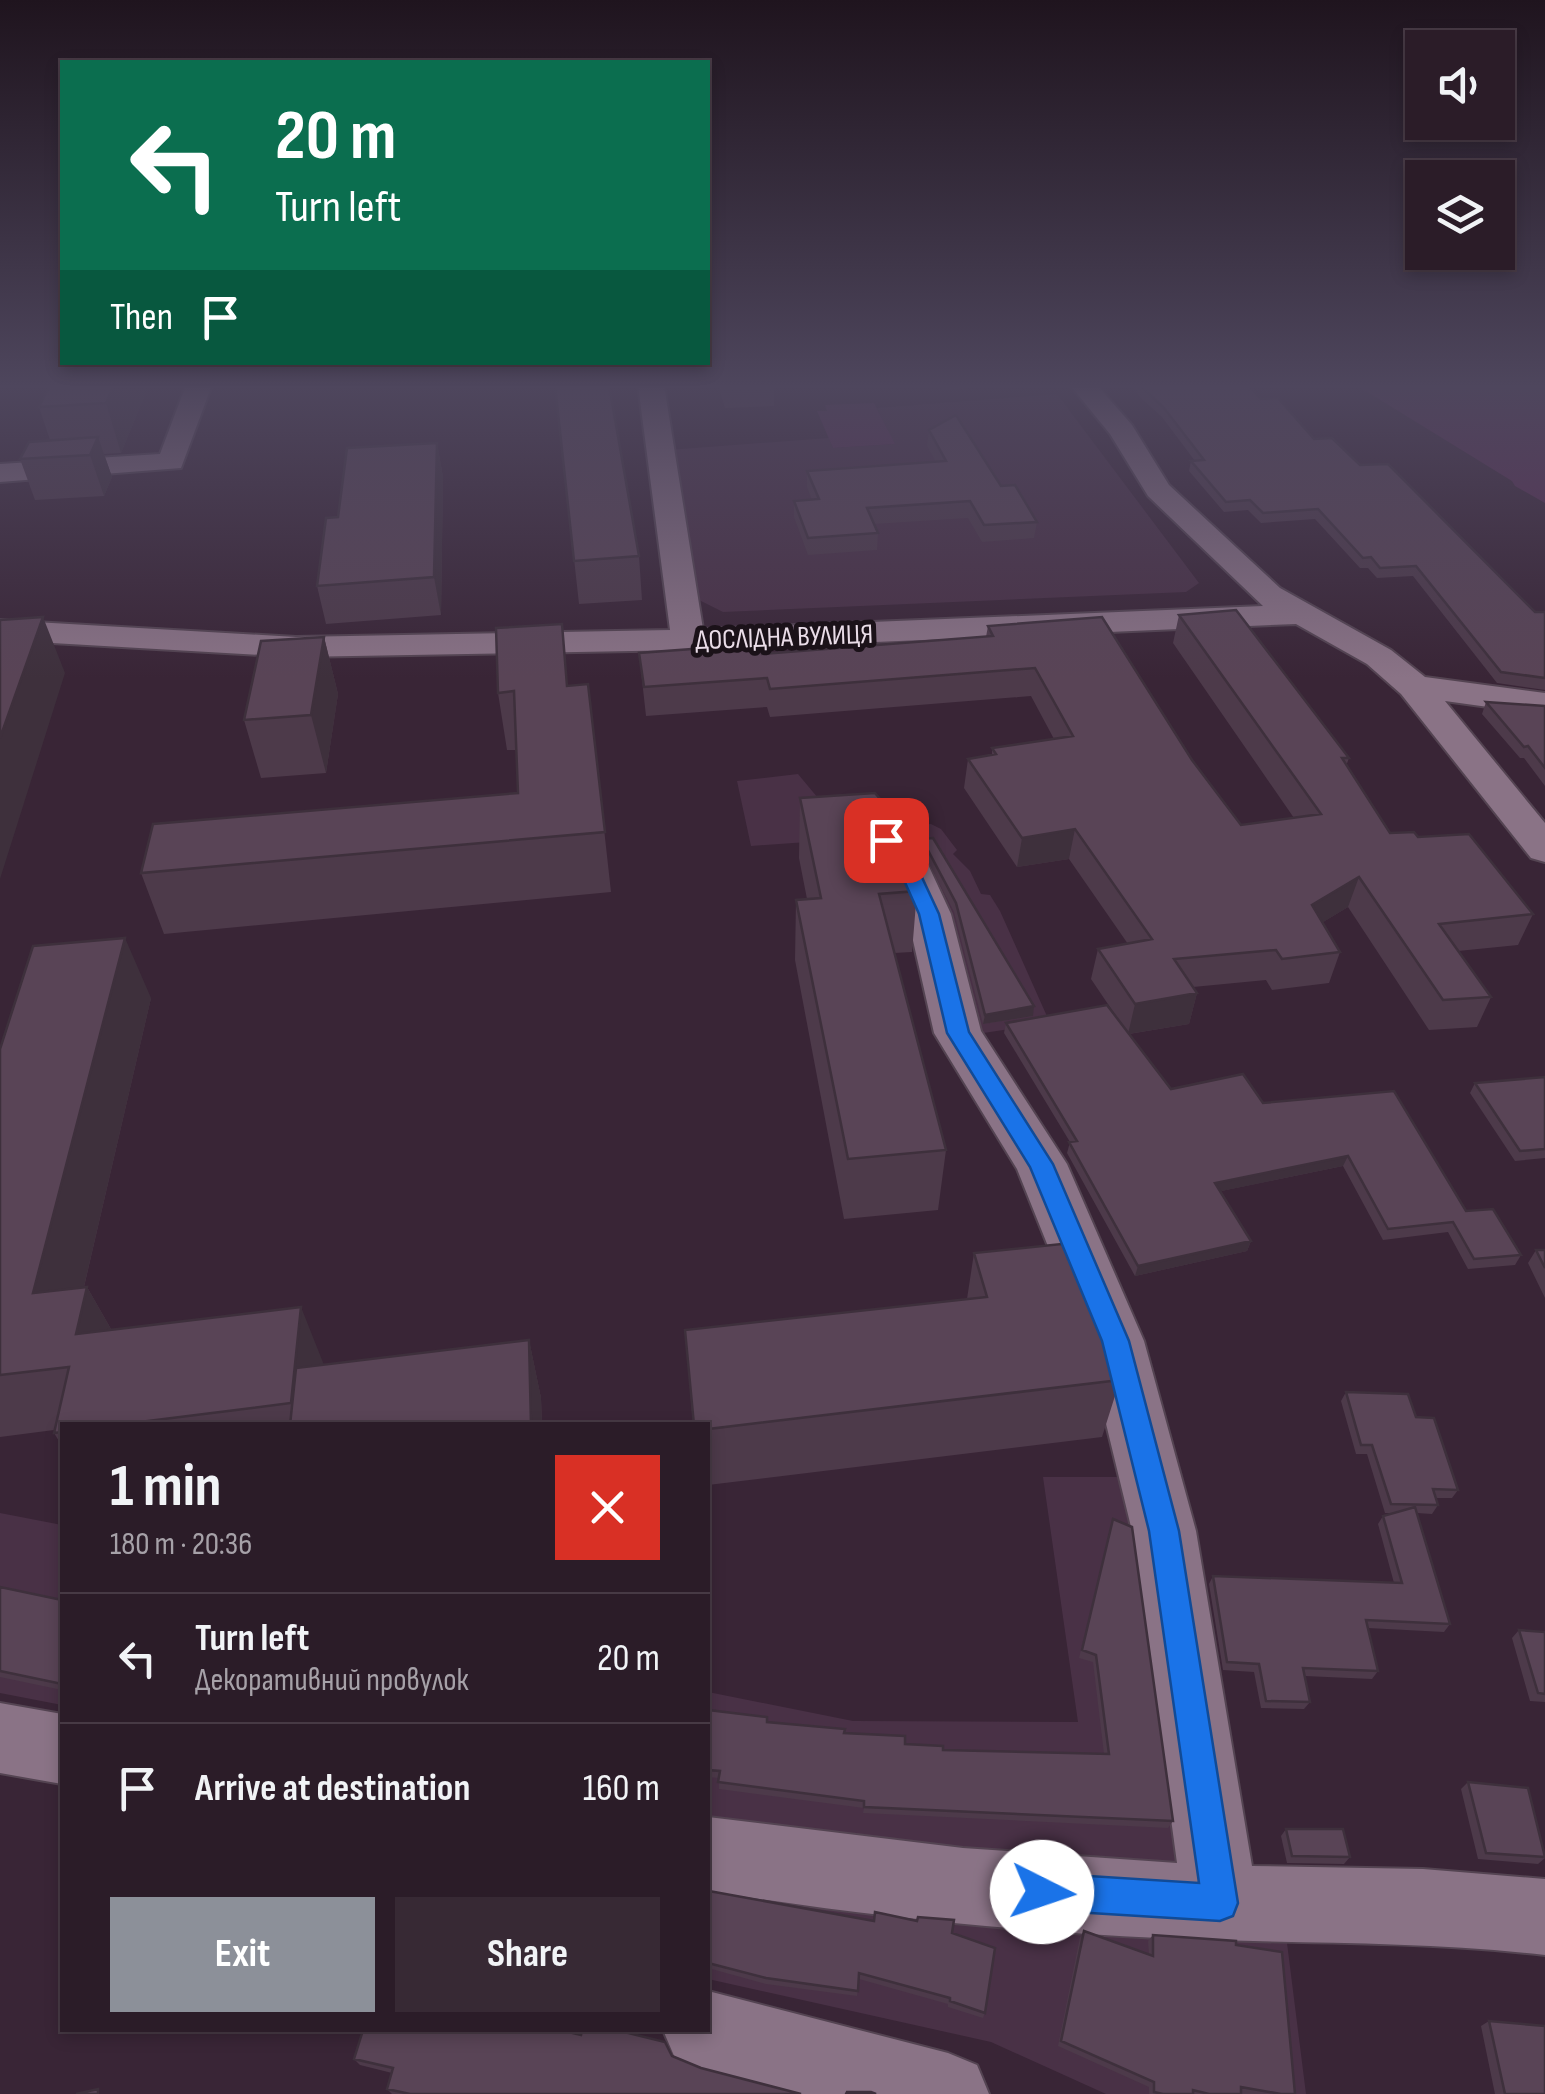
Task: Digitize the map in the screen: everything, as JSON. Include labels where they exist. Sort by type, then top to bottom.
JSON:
[{"type":"street","points":[[665,483],[688,640]]},
{"type":"street","points":[[1157,483],[1169,501],[1268,595],[1379,657],[1414,686],[1545,849]]},
{"type":"street","name":"ДОСЛІДНА ВУЛИЦЯ","points":[[0,630],[296,647],[688,640],[1301,614]]},
{"type":"street","points":[[1414,686],[1545,704]]},
{"type":"street","points":[[886,840],[904,858],[929,914],[958,1033],[1041,1164],[1115,1341],[1164,1531],[1220,1903]]},
{"type":"street","points":[[0,1738],[60,1749]]},
{"type":"street","points":[[710,1854],[1042,1892],[1220,1903],[1427,1904],[1545,1917]]},
{"type":"street","points":[[710,2032],[948,2094]]},
{"type":"shaded area","points":[[673,483],[1124,483],[1199,583],[1186,592],[723,612],[691,596]]},
{"type":"shaded area","points":[[1513,483],[1545,483],[1545,503]]},
{"type":"shaded area","points":[[798,774],[823,804],[868,829],[931,824],[941,829],[981,894],[990,895],[1000,911],[1050,1023],[977,1034],[890,836],[751,846],[737,781]]},
{"type":"shaded area","points":[[1043,1477],[1141,1477],[1187,1872],[1062,1867],[710,1816],[710,1692],[853,1721],[1078,1722]]},
{"type":"shaded area","points":[[0,1513],[60,1525],[60,1705],[0,1693]]},
{"type":"shaded area","points":[[710,1867],[1063,1916],[1286,1935],[1306,2094],[1106,2094],[991,2042],[710,1979]]},
{"type":"building","points":[[342,483],[436,483],[434,577],[317,586],[326,518],[338,517]]},
{"type":"building","points":[[566,483],[626,483],[639,556],[574,561]]},
{"type":"building","points":[[812,483],[999,483],[1015,485],[1037,522],[984,525],[970,501],[867,508],[878,533],[808,538],[794,501],[819,499]]},
{"type":"building","points":[[1210,483],[1407,483],[1535,612],[1545,612],[1545,678],[1501,672],[1416,566],[1380,568],[1371,557],[1363,558],[1318,509],[1263,513],[1250,500],[1226,502]]},
{"type":"building","points":[[1236,610],[1349,758],[1342,758],[1390,833],[1414,832],[1418,837],[1469,834],[1533,914],[1439,924],[1491,997],[1443,1000],[1359,877],[1312,905],[1340,952],[1282,959],[1276,950],[1174,959],[1197,993],[1135,1004],[1098,949],[1152,939],[1075,829],[1022,838],[968,759],[996,754],[992,748],[1073,736],[1035,668],[770,689],[767,678],[644,687],[639,653],[759,644],[762,654],[993,636],[988,626],[1102,617],[1192,760],[1241,825],[1321,814],[1179,615]]},
{"type":"building","points":[[43,617],[0,738],[0,620]]},
{"type":"building","points":[[562,624],[567,686],[588,684],[605,832],[141,873],[153,824],[518,793],[514,691],[498,693],[496,628]]},
{"type":"building","points":[[324,637],[311,715],[244,720],[261,641]]},
{"type":"building","points":[[1486,702],[1545,706],[1545,768],[1528,746],[1524,747]]},
{"type":"building","points":[[875,793],[886,806],[908,855],[917,891],[879,894],[946,1150],[848,1159],[796,900],[821,898],[800,798]]},
{"type":"building","points":[[933,838],[1034,1006],[985,1015],[956,903],[922,839]]},
{"type":"building","points":[[125,938],[33,1293],[87,1287],[76,1334],[301,1307],[291,1403],[140,1422],[60,1422],[60,1432],[54,1433],[69,1367],[0,1375],[0,1049],[33,946]]},
{"type":"building","points":[[1107,1005],[1171,1089],[1243,1074],[1263,1103],[1394,1091],[1466,1211],[1493,1209],[1521,1255],[1474,1259],[1453,1222],[1388,1229],[1348,1156],[1215,1183],[1251,1241],[1138,1266],[1069,1142],[1077,1141],[1006,1023]]},
{"type":"building","points":[[1545,1077],[1545,1149],[1520,1151],[1475,1083]]},
{"type":"building","points":[[1071,1243],[1120,1380],[710,1429],[710,1422],[694,1422],[685,1330],[987,1297],[974,1253]]},
{"type":"building","points":[[1536,1250],[1545,1250],[1545,1268]]},
{"type":"building","points":[[529,1340],[531,1422],[290,1422],[296,1368]]},
{"type":"building","points":[[1346,1392],[1408,1394],[1416,1417],[1434,1418],[1458,1490],[1433,1489],[1438,1505],[1391,1504],[1372,1445],[1361,1445]]},
{"type":"building","points":[[1415,1507],[1450,1624],[1366,1620],[1378,1671],[1303,1668],[1310,1702],[1266,1701],[1259,1664],[1227,1662],[1213,1576],[1402,1583],[1383,1516]]},
{"type":"building","points":[[1113,1519],[1132,1527],[1173,1821],[864,1807],[864,1801],[718,1782],[720,1771],[710,1770],[710,1710],[767,1717],[767,1722],[845,1729],[844,1733],[905,1736],[905,1744],[943,1746],[943,1750],[1109,1754],[1096,1655],[1082,1650]]},
{"type":"building","points":[[0,1587],[60,1600],[60,1684],[0,1671]]},
{"type":"building","points":[[1519,1630],[1545,1632],[1545,1694],[1538,1693]]},
{"type":"building","points":[[1468,1782],[1528,1788],[1545,1857],[1486,1853]]},
{"type":"building","points":[[1286,1829],[1343,1829],[1350,1857],[1292,1856]]},
{"type":"building","points":[[710,1891],[874,1921],[875,1912],[917,1921],[918,1917],[954,1920],[952,1933],[995,1948],[985,2013],[950,1998],[859,1973],[858,1991],[766,1978],[710,1964]]},
{"type":"building","points":[[1084,1931],[1153,1956],[1153,1935],[1236,1941],[1236,1945],[1282,1952],[1295,2094],[1241,2087],[1241,2094],[1154,2092],[1154,2082],[1061,2041]]},
{"type":"building","points":[[1489,2021],[1545,2026],[1545,2094],[1505,2094]]},
{"type":"building","points":[[362,2032],[581,2035],[624,2032],[665,2042],[672,2056],[701,2068],[801,2094],[410,2094],[387,2089],[393,2068],[354,2059]]},
{"type":"route","points":[[886,840],[904,858],[929,914],[958,1033],[1041,1164],[1115,1341],[1164,1531],[1220,1903],[1042,1892]]}]
